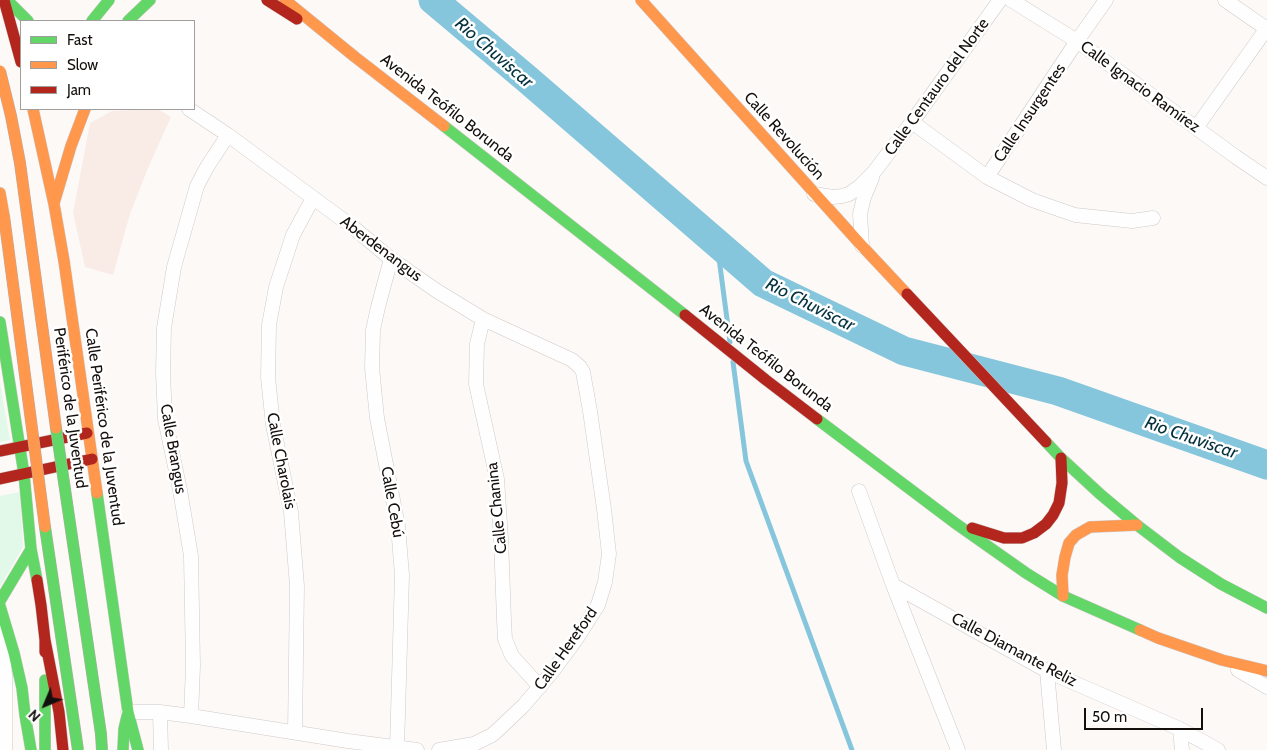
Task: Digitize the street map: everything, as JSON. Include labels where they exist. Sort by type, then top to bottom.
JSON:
[{"type":"main road","points":[[6,0],[27,20]]},
{"type":"main road","points":[[6,0],[20,56]]},
{"type":"main road","points":[[93,20],[109,0]]},
{"type":"main road","points":[[129,20],[150,0]]},
{"type":"main road","points":[[267,0],[356,57]]},
{"type":"main road","name":"Avenida Teófilo Borunda","points":[[285,0],[766,380],[955,523],[1026,573],[1063,596],[1158,638],[1222,660],[1267,671]]},
{"type":"main road","name":"Calle Revolución","points":[[641,0],[814,194],[1061,458]]},
{"type":"main road","name":"Periférico de la Juventud","points":[[0,71],[20,163],[47,363],[96,695],[102,750]]},
{"type":"main road","name":"Calle Periférico de la Juventud","points":[[33,110],[54,204],[128,712],[138,750]]},
{"type":"main road","points":[[54,204],[85,110]]},
{"type":"main road","points":[[0,193],[46,537],[78,750]]},
{"type":"main road","points":[[0,322],[24,474],[31,549],[63,750]]},
{"type":"main road","points":[[0,451],[87,433]]},
{"type":"main road","points":[[955,523],[1004,538],[1022,538],[1034,533],[1046,524],[1059,503],[1062,483],[1061,458]]},
{"type":"main road","points":[[1061,458],[1100,494],[1179,557],[1221,584],[1267,608]]},
{"type":"main road","points":[[0,479],[92,460]]},
{"type":"main road","points":[[1063,596],[1062,575],[1065,557],[1070,543],[1076,535],[1090,528],[1137,525]]},
{"type":"main road","points":[[0,601],[31,549]]},
{"type":"main road","points":[[0,606],[22,688],[31,750]]},
{"type":"main road","points":[[45,640],[45,750]]},
{"type":"main road","points":[[123,750],[124,729],[128,712]]},
{"type":"street","name":"Calle Centauro del Norte","points":[[814,194],[834,197],[842,196],[860,187],[874,172],[912,122],[1000,0]]},
{"type":"street","name":"Calle Ignacio Ramírez","points":[[1011,0],[1077,41],[1267,178]]},
{"type":"street","name":"Calle Insurgentes","points":[[987,177],[1106,0]]},
{"type":"street","points":[[1196,128],[1267,29],[1225,0]]},
{"type":"street","name":"Aberdenangus","points":[[190,110],[228,135],[354,228],[391,259],[436,290],[483,319],[572,360],[583,372]]},
{"type":"street","points":[[912,122],[987,177],[1032,200],[1075,215],[1132,221],[1152,218]]},
{"type":"street","name":"Calle Brangus","points":[[191,716],[193,666],[191,556],[165,419],[164,328],[174,267],[197,186],[228,135]]},
{"type":"street","name":"Calle Centauro del Norte","points":[[862,246],[860,214],[864,197],[874,172]]},
{"type":"street","name":"Calle Charolais","points":[[295,732],[297,586],[292,512],[273,425],[268,377],[269,325],[276,287],[293,235],[313,198]]},
{"type":"street","name":"Calle Cebú","points":[[391,259],[373,330],[372,368],[377,418],[398,526],[402,575],[397,748]]},
{"type":"street","name":"Calle Chanina","points":[[483,319],[477,344],[476,384],[497,479],[506,639],[512,656],[540,687]]},
{"type":"street","name":"Calle Hereford","points":[[439,750],[474,744],[492,735],[540,687],[577,638],[598,605],[605,582],[609,554],[583,372]]},
{"type":"street","points":[[858,491],[958,750]]},
{"type":"street","name":"Calle Diamante Reliz","points":[[893,585],[1047,671],[1180,729],[1218,750]]},
{"type":"street","points":[[0,616],[5,675],[5,750]]},
{"type":"street","points":[[1222,660],[1267,687]]},
{"type":"street","points":[[1047,671],[1054,750]]},
{"type":"street","points":[[128,712],[160,712],[191,716],[416,750]]},
{"type":"street","points":[[160,712],[161,750]]},
{"type":"street","points":[[1180,729],[1182,750]]},
{"type":"shaded area","points":[[160,110],[171,117],[130,214],[113,275],[85,267],[73,213],[90,123],[112,111]]},
{"type":"green space","points":[[0,383],[10,440],[0,442]]},
{"type":"green space","points":[[20,492],[23,547],[0,587],[0,496]]},
{"type":"waterway","name":"Rio Chuviscar","points":[[433,0],[763,283],[904,351],[1058,391],[1267,465]]},
{"type":"waterway","points":[[717,243],[730,342]]},
{"type":"waterway","points":[[733,362],[746,461],[852,750]]},
{"type":"traffic: fast","points":[[7,0],[27,20]]},
{"type":"traffic: fast","points":[[93,20],[109,0]]},
{"type":"traffic: fast","points":[[129,20],[150,0]]},
{"type":"traffic: fast","points":[[444,126],[685,315]]},
{"type":"traffic: fast","points":[[0,322],[24,474],[31,549],[37,580]]},
{"type":"traffic: fast","points":[[817,419],[955,523],[1026,573],[1063,596],[1140,630]]},
{"type":"traffic: fast","points":[[56,428],[102,750]]},
{"type":"traffic: fast","points":[[1046,442],[1100,494],[1179,557],[1221,584],[1267,608]]},
{"type":"traffic: fast","points":[[97,493],[128,712],[138,750]]},
{"type":"traffic: fast","points":[[45,527],[78,750]]},
{"type":"traffic: fast","points":[[0,601],[31,549]]},
{"type":"traffic: fast","points":[[0,606],[22,688],[31,750]]},
{"type":"traffic: fast","points":[[45,680],[45,750]]},
{"type":"traffic: fast","points":[[123,750],[124,729],[128,712]]},
{"type":"traffic: slow","points":[[285,0],[444,126]]},
{"type":"traffic: slow","points":[[641,0],[907,294]]},
{"type":"traffic: slow","points":[[0,71],[20,163],[56,428]]},
{"type":"traffic: slow","points":[[33,110],[54,204],[64,261],[97,493]]},
{"type":"traffic: slow","points":[[54,203],[71,146],[85,110]]},
{"type":"traffic: slow","points":[[0,193],[4,216]]},
{"type":"traffic: slow","points":[[4,216],[45,527]]},
{"type":"traffic: slow","points":[[1063,596],[1062,575],[1065,557],[1069,543],[1076,535],[1090,527],[1137,525]]},
{"type":"traffic: slow","points":[[1140,630],[1222,660],[1267,671]]},
{"type":"traffic: jam","points":[[4,0],[20,58]]},
{"type":"traffic: jam","points":[[267,0],[297,19]]},
{"type":"traffic: jam","points":[[907,294],[1046,442]]},
{"type":"traffic: jam","points":[[685,315],[817,419]]},
{"type":"traffic: jam","points":[[0,451],[87,433]]},
{"type":"traffic: jam","points":[[972,528],[1004,538],[1022,538],[1034,533],[1046,524],[1059,503],[1062,483],[1061,458]]},
{"type":"traffic: jam","points":[[0,479],[92,459]]},
{"type":"traffic: jam","points":[[37,580],[45,652]]},
{"type":"traffic: jam","points":[[45,640],[59,712],[63,750]]}]
